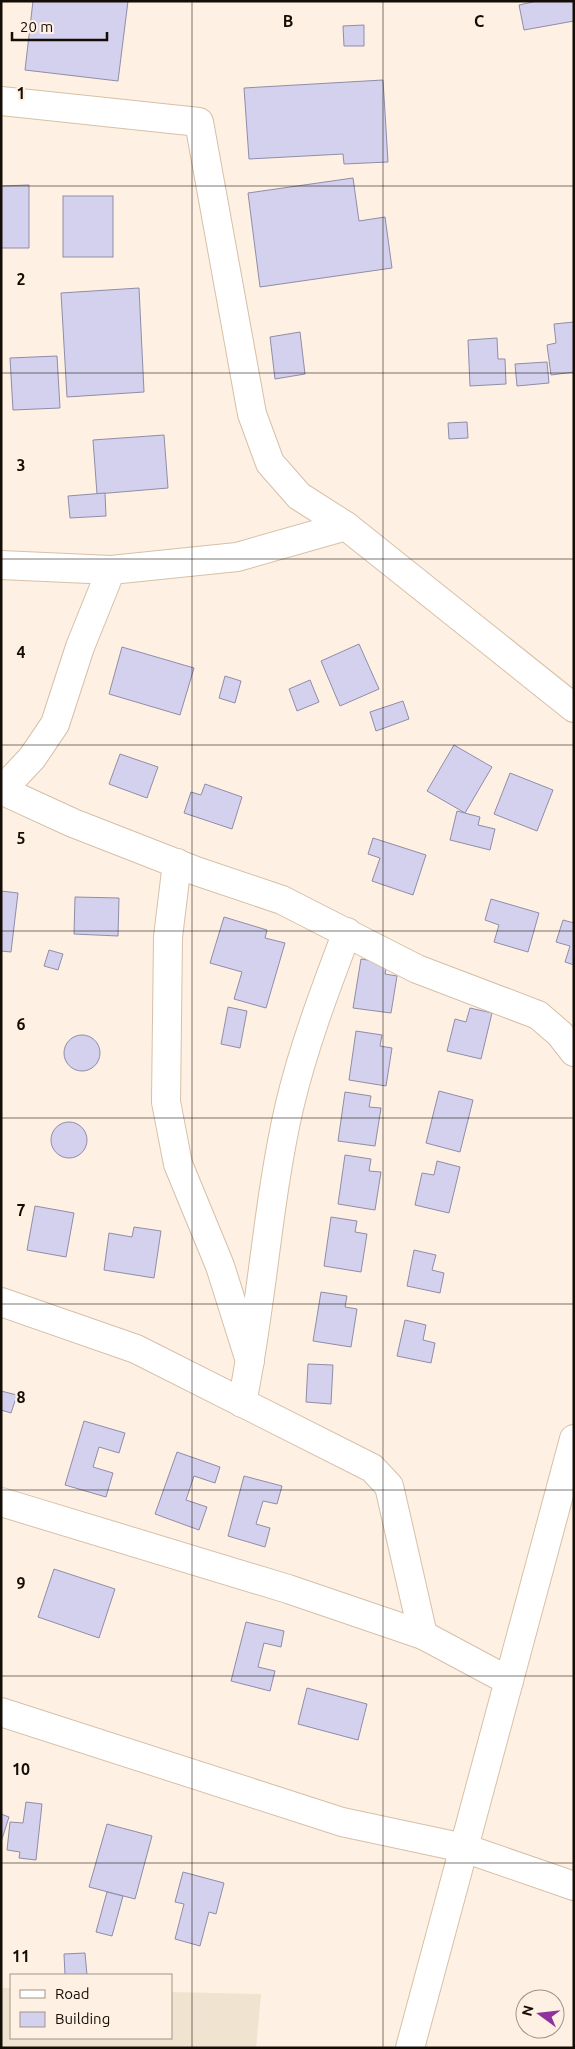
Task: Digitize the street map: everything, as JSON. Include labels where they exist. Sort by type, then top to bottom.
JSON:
[{"type":"street","points":[[1,101],[199,122],[252,414],[270,463],[298,496],[346,526],[574,708]]},
{"type":"street","points":[[1,565],[111,570],[237,557],[346,526]]},
{"type":"street","points":[[111,570],[80,647],[55,724],[32,758],[1,790],[73,823],[282,900],[418,969],[538,1015],[560,1034],[574,1052]]},
{"type":"street","points":[[178,863],[168,938],[166,1102],[178,1164],[220,1266],[250,1361]]},
{"type":"street","points":[[242,1403],[250,1361],[267,1234],[289,1108],[313,1021],[347,932]]},
{"type":"street","points":[[1,1302],[136,1350],[372,1468],[389,1486],[423,1635]]},
{"type":"street","points":[[410,2048],[574,1441]]},
{"type":"street","points":[[1,1502],[288,1589],[423,1635],[509,1681]]},
{"type":"street","points":[[1,1712],[342,1822],[464,1848],[574,1886]]},
{"type":"shaded area","points":[[1,1988],[10,1988],[10,2039],[172,2039],[172,1992],[261,1994],[256,2048],[1,2048]]},
{"type":"building","points":[[33,1],[128,1],[118,81],[25,70]]},
{"type":"building","points":[[537,1],[574,1],[574,21],[524,30],[519,5]]},
{"type":"building","points":[[364,25],[364,46],[344,46],[343,26]]},
{"type":"building","points":[[383,80],[388,162],[344,164],[343,154],[249,159],[244,88]]},
{"type":"building","points":[[353,178],[359,221],[385,217],[392,268],[260,287],[248,193]]},
{"type":"building","points":[[29,185],[29,248],[1,248],[1,186]]},
{"type":"building","points":[[63,196],[113,196],[113,257],[63,257]]},
{"type":"building","points":[[139,288],[144,392],[67,397],[61,293]]},
{"type":"building","points":[[574,322],[574,372],[551,375],[547,345],[556,343],[554,324]]},
{"type":"building","points":[[300,332],[305,374],[275,379],[270,337]]},
{"type":"building","points":[[497,338],[498,359],[505,359],[506,384],[470,386],[468,340]]},
{"type":"building","points":[[57,356],[60,408],[13,410],[10,358]]},
{"type":"building","points":[[547,362],[549,383],[517,386],[515,364]]},
{"type":"building","points":[[467,422],[468,438],[449,439],[448,423]]},
{"type":"building","points":[[164,435],[168,488],[97,494],[93,440]]},
{"type":"building","points":[[105,493],[106,516],[70,518],[68,496]]},
{"type":"building","points":[[359,644],[379,689],[340,706],[321,661]]},
{"type":"building","points":[[122,647],[194,668],[180,715],[109,694]]},
{"type":"building","points":[[225,676],[241,681],[235,703],[219,698]]},
{"type":"building","points":[[310,680],[319,702],[297,711],[289,689]]},
{"type":"building","points":[[403,701],[409,719],[376,731],[370,712]]},
{"type":"building","points":[[454,745],[492,767],[465,813],[427,791]]},
{"type":"building","points":[[120,754],[158,767],[147,798],[109,784]]},
{"type":"building","points":[[510,773],[553,790],[537,831],[494,814]]},
{"type":"building","points":[[205,784],[242,797],[232,829],[184,813],[191,792],[201,795]]},
{"type":"building","points":[[457,811],[480,817],[478,825],[495,829],[490,850],[450,840]]},
{"type":"building","points":[[373,838],[426,855],[413,895],[372,881],[380,858],[368,854]]},
{"type":"building","points":[[1,891],[18,893],[11,952],[1,951]]},
{"type":"building","points":[[75,897],[119,898],[118,936],[74,934]]},
{"type":"building","points":[[491,899],[539,913],[528,952],[494,942],[499,925],[485,920]]},
{"type":"building","points":[[224,917],[267,930],[265,938],[285,943],[266,1008],[234,999],[242,972],[210,963]]},
{"type":"building","points":[[563,920],[574,923],[574,965],[565,962],[570,946],[556,942]]},
{"type":"building","points":[[49,950],[63,954],[58,970],[44,966]]},
{"type":"building","points":[[361,959],[387,963],[385,974],[397,976],[391,1013],[353,1008]]},
{"type":"building","points":[[228,1007],[247,1011],[240,1048],[221,1044]]},
{"type":"building","points":[[470,1008],[492,1013],[481,1059],[447,1051],[455,1019],[466,1022]]},
{"type":"building","points":[[356,1031],[382,1035],[380,1046],[392,1048],[386,1086],[349,1080]]},
{"type":"building","points":[[82,1035],[89,1036],[95,1040],[99,1046],[99,1060],[95,1066],[89,1070],[82,1071],[75,1070],[69,1066],[65,1060],[64,1053],[65,1046],[69,1040],[75,1036]]},
{"type":"building","points":[[439,1091],[473,1100],[460,1152],[426,1143]]},
{"type":"building","points":[[345,1092],[371,1096],[369,1107],[381,1108],[375,1146],[338,1141]]},
{"type":"building","points":[[69,1122],[76,1123],[82,1127],[86,1133],[86,1147],[82,1153],[76,1157],[69,1158],[62,1157],[56,1153],[52,1147],[51,1140],[52,1133],[56,1127],[62,1123]]},
{"type":"building","points":[[345,1155],[371,1159],[369,1171],[381,1172],[375,1210],[338,1204]]},
{"type":"building","points":[[437,1161],[460,1167],[449,1213],[415,1205],[422,1173],[434,1175]]},
{"type":"building","points":[[35,1206],[74,1213],[66,1257],[27,1250]]},
{"type":"building","points":[[331,1217],[357,1221],[355,1232],[367,1234],[361,1272],[324,1266]]},
{"type":"building","points":[[134,1227],[161,1231],[154,1278],[104,1270],[109,1233],[132,1237]]},
{"type":"building","points":[[414,1250],[436,1255],[432,1270],[444,1273],[440,1293],[407,1286]]},
{"type":"building","points":[[321,1292],[347,1296],[345,1307],[357,1309],[351,1347],[313,1341]]},
{"type":"building","points":[[405,1320],[426,1325],[423,1340],[435,1343],[431,1363],[397,1356]]},
{"type":"building","points":[[308,1364],[333,1365],[331,1404],[306,1402]]},
{"type":"building","points":[[1,1391],[17,1395],[11,1413],[1,1410]]},
{"type":"building","points":[[84,1421],[125,1433],[119,1453],[99,1447],[93,1467],[113,1473],[106,1497],[65,1485]]},
{"type":"building","points":[[177,1452],[220,1467],[215,1483],[194,1476],[186,1500],[207,1507],[199,1530],[155,1514]]},
{"type":"building","points":[[244,1476],[282,1486],[277,1504],[263,1501],[256,1524],[270,1528],[265,1547],[228,1536]]},
{"type":"building","points":[[54,1569],[115,1589],[99,1638],[38,1617]]},
{"type":"building","points":[[246,1622],[284,1631],[281,1647],[264,1643],[258,1667],[275,1671],[270,1691],[231,1681]]},
{"type":"building","points":[[307,1688],[367,1704],[358,1740],[298,1724]]},
{"type":"building","points":[[26,1802],[42,1804],[36,1860],[19,1858],[20,1852],[7,1850],[10,1822],[23,1823]]},
{"type":"building","points":[[1,1814],[9,1817],[1,1842]]},
{"type":"building","points":[[107,1824],[152,1836],[135,1899],[89,1887]]},
{"type":"building","points":[[183,1872],[224,1883],[216,1914],[209,1912],[200,1946],[175,1939],[184,1904],[175,1902]]},
{"type":"building","points":[[107,1892],[123,1896],[112,1936],[96,1932]]},
{"type":"building","points":[[85,1953],[87,1974],[65,1974],[64,1954]]}]
